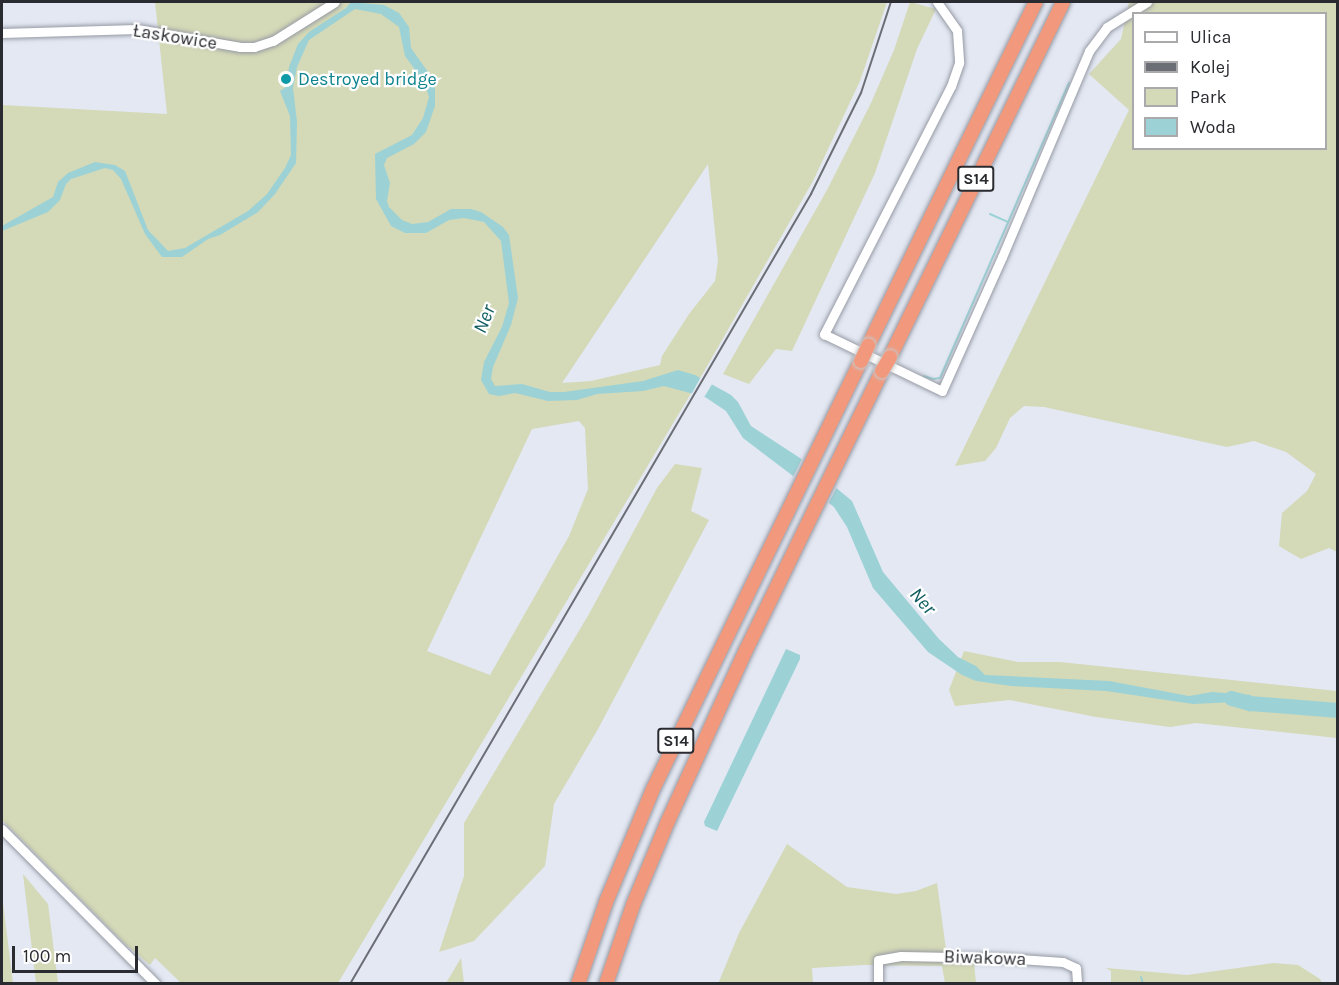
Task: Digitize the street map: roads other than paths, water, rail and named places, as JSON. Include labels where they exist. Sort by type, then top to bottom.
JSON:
[{"type":"highway","name":"S14","points":[[578,984],[606,902],[653,789],[1036,2]]},
{"type":"highway","name":"S14","points":[[606,984],[633,905],[668,821],[746,650],[1063,2]]},
{"type":"street","name":"Łaskowice","points":[[2,33],[143,29],[240,47],[254,47],[273,41],[335,2]]},
{"type":"street","points":[[937,2],[957,31],[960,43],[959,63],[951,86],[824,334],[942,391],[1002,257],[1089,51],[1107,27],[1136,6],[1147,2]]},
{"type":"street","points":[[2,829],[156,984]]},
{"type":"street","name":"Biwakowa","points":[[878,984],[878,960],[900,956],[1005,958],[1063,962],[1076,968],[1077,984]]},
{"type":"water","points":[[351,2],[384,5],[399,13],[409,27],[411,48],[428,72],[435,89],[435,106],[426,132],[414,144],[387,158],[384,165],[390,183],[387,201],[389,207],[402,220],[412,224],[428,222],[451,209],[471,209],[481,212],[503,227],[509,235],[518,298],[511,325],[493,367],[491,379],[495,386],[522,384],[550,392],[564,392],[643,381],[678,370],[695,375],[731,395],[738,402],[751,426],[800,458],[852,501],[883,572],[939,639],[958,657],[976,666],[985,675],[1109,681],[1189,696],[1212,692],[1251,695],[1249,712],[1236,702],[1193,704],[1106,691],[1011,686],[976,681],[962,675],[928,652],[873,588],[847,527],[834,507],[743,438],[726,411],[705,397],[664,386],[643,391],[597,394],[577,400],[548,401],[515,393],[499,396],[489,394],[481,380],[484,362],[502,327],[509,303],[501,241],[484,222],[464,218],[449,220],[426,233],[405,233],[391,226],[376,199],[375,154],[412,135],[423,118],[429,97],[424,82],[405,56],[399,27],[381,14],[355,9],[309,40],[297,67],[293,88],[297,122],[296,163],[275,194],[258,212],[220,235],[208,239],[182,257],[162,257],[145,234],[121,179],[113,170],[105,168],[71,179],[66,184],[60,200],[48,212],[2,231],[2,226],[53,197],[58,182],[68,173],[95,162],[115,165],[125,171],[148,230],[168,251],[185,248],[248,211],[267,194],[291,155],[290,116],[280,91],[286,87],[289,67],[298,44],[309,32],[346,8]]},
{"type":"water","points":[[786,649],[800,655],[800,659],[717,831],[705,826],[704,822]]},
{"type":"waterway","points":[[924,376],[933,379],[940,378],[1069,83]]},
{"type":"waterway","points":[[990,214],[1008,222]]},
{"type":"waterway","name":"Ner","points":[[1231,698],[1250,703],[1338,710]]},
{"type":"waterway","points":[[1141,977],[1143,984]]},
{"type":"railway","points":[[350,984],[811,194],[861,93],[891,2]]},
{"type":"place","name":"Destroyed bridge","points":[[286,79]]}]
